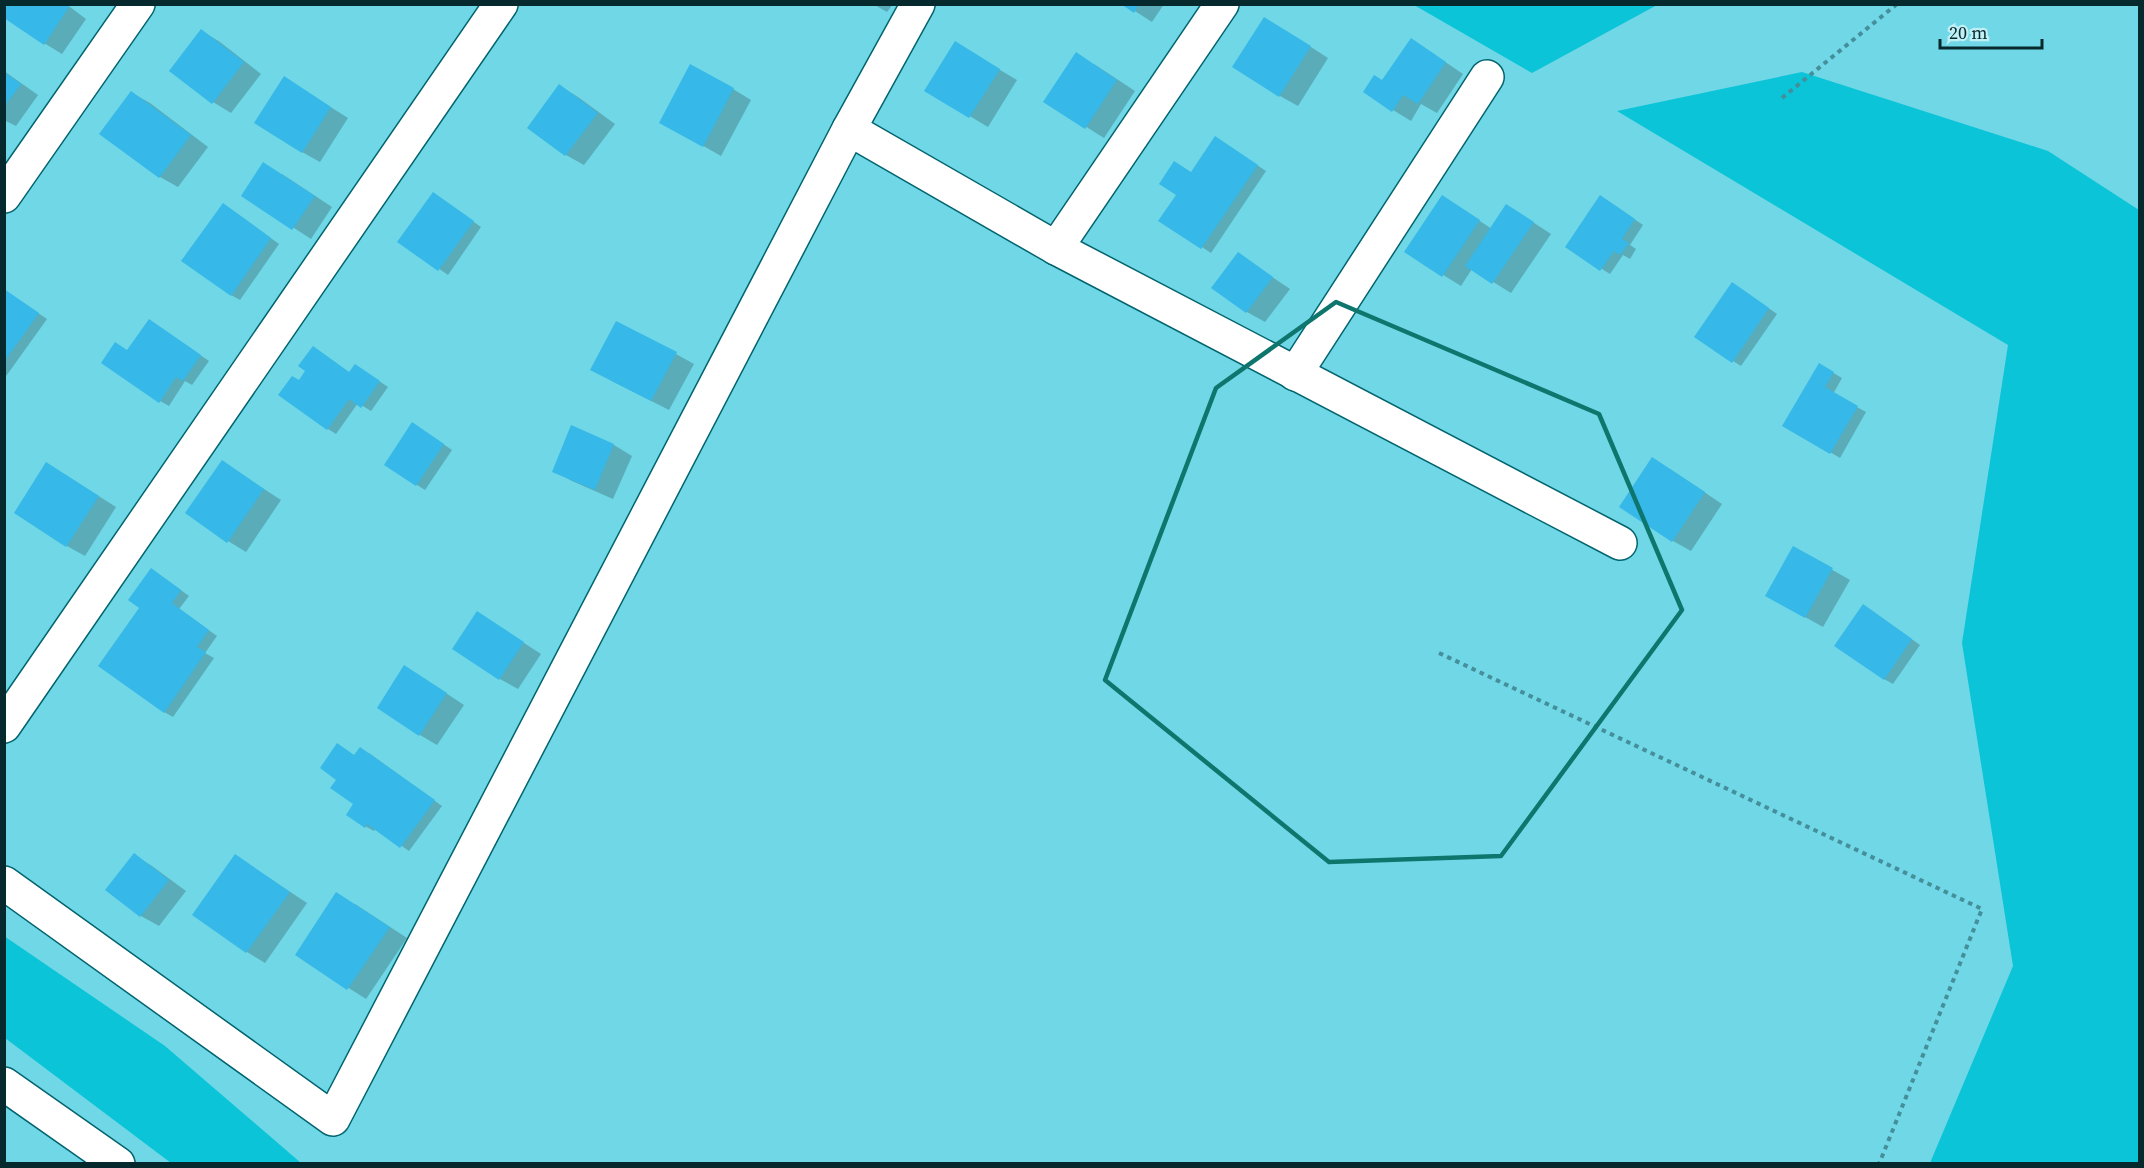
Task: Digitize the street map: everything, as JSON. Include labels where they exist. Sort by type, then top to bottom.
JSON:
[{"type":"street","points":[[4,196],[138,4]]},
{"type":"street","points":[[4,726],[501,4]]},
{"type":"street","points":[[4,883],[333,1119],[849,129],[918,4]]},
{"type":"street","points":[[1056,248],[1221,4]]},
{"type":"street","points":[[1295,374],[1487,77]]},
{"type":"street","points":[[849,129],[1056,248],[1620,543]]},
{"type":"street","points":[[4,1084],[118,1164]]},
{"type":"path","points":[[1782,98],[1897,4]]},
{"type":"path","points":[[1439,653],[1982,909],[1879,1164]]},
{"type":"highlighted area","points":[[1336,302],[1599,414],[1682,610],[1501,856],[1329,862],[1105,680],[1216,388]]},
{"type":"shaded area","points":[[1657,4],[1532,73],[1414,5]]},
{"type":"shaded area","points":[[1802,72],[2048,151],[2139,210],[2139,1163],[1930,1163],[2013,966],[1962,643],[2008,345],[1617,111]]},
{"type":"shaded area","points":[[4,936],[165,1046],[301,1163],[171,1163],[5,1038]]},
{"type":"building","points":[[4,4],[66,4],[69,7],[44,45],[4,18]]},
{"type":"building","points":[[1121,4],[1139,4],[1134,13]]},
{"type":"building","points":[[1264,17],[1311,46],[1279,97],[1232,67]]},
{"type":"building","points":[[201,29],[244,62],[212,104],[169,71]]},
{"type":"building","points":[[1411,38],[1446,62],[1418,104],[1403,95],[1392,112],[1363,92],[1374,75],[1382,80]]},
{"type":"building","points":[[955,41],[1000,69],[969,118],[924,91]]},
{"type":"building","points":[[1076,52],[1117,80],[1085,129],[1043,102]]},
{"type":"building","points":[[690,64],[734,88],[703,147],[659,123]]},
{"type":"building","points":[[4,72],[21,84],[4,107]]},
{"type":"building","points":[[284,76],[331,107],[302,153],[254,123]]},
{"type":"building","points":[[559,84],[598,113],[565,156],[527,128]]},
{"type":"building","points":[[131,91],[191,135],[159,178],[99,134]]},
{"type":"building","points":[[1215,136],[1258,165],[1201,249],[1158,221],[1176,195],[1159,184],[1174,161],[1191,172]]},
{"type":"building","points":[[263,162],[315,196],[292,230],[241,196]]},
{"type":"building","points":[[433,192],[474,221],[438,271],[397,242]]},
{"type":"building","points":[[1442,195],[1480,220],[1442,277],[1404,252]]},
{"type":"building","points":[[1600,195],[1635,219],[1622,239],[1629,243],[1620,255],[1614,251],[1600,271],[1565,247]]},
{"type":"building","points":[[223,203],[271,238],[231,296],[181,261]]},
{"type":"building","points":[[1506,204],[1534,222],[1492,284],[1465,266]]},
{"type":"building","points":[[1238,252],[1273,277],[1246,313],[1211,288]]},
{"type":"building","points":[[1732,282],[1769,308],[1732,363],[1694,337]]},
{"type":"building","points":[[4,289],[39,313],[4,362]]},
{"type":"building","points":[[149,319],[201,355],[183,381],[176,377],[159,403],[101,363],[115,342],[127,350]]},
{"type":"building","points":[[616,321],[677,352],[651,401],[590,370]]},
{"type":"building","points":[[313,346],[349,372],[355,364],[380,381],[361,408],[349,399],[327,430],[278,395],[292,376],[299,380],[305,371],[298,366]]},
{"type":"building","points":[[1819,363],[1834,372],[1825,387],[1858,406],[1830,454],[1782,426]]},
{"type":"building","points":[[412,422],[444,444],[416,486],[384,465]]},
{"type":"building","points":[[571,425],[614,444],[595,490],[552,472]]},
{"type":"building","points":[[1652,457],[1705,492],[1672,542],[1619,507]]},
{"type":"building","points":[[222,460],[264,489],[227,543],[185,513]]},
{"type":"building","points":[[46,462],[99,496],[66,547],[14,513]]},
{"type":"building","points":[[1793,546],[1833,568],[1805,618],[1765,596]]},
{"type":"building","points":[[151,568],[181,590],[172,603],[209,630],[197,647],[206,652],[164,713],[98,666],[139,608],[128,600]]},
{"type":"building","points":[[1863,604],[1912,639],[1884,680],[1834,646]]},
{"type":"building","points":[[477,611],[524,642],[499,680],[452,649]]},
{"type":"building","points":[[404,665],[447,693],[419,736],[377,708]]},
{"type":"building","points":[[337,743],[354,755],[360,747],[435,800],[400,848],[367,824],[365,828],[346,815],[353,804],[330,788],[336,780],[320,768]]},
{"type":"building","points":[[134,853],[169,880],[140,917],[105,890]]},
{"type":"building","points":[[235,854],[290,892],[246,953],[192,915]]},
{"type":"building","points":[[336,892],[390,927],[347,990],[295,955]]}]
